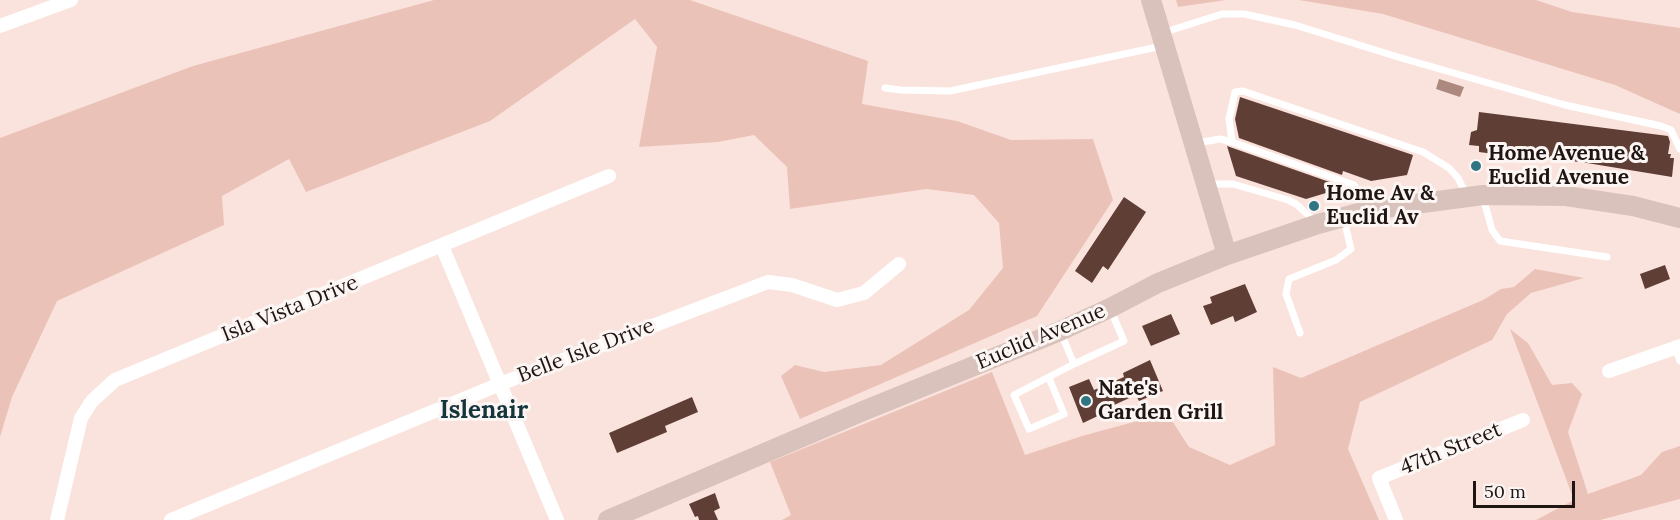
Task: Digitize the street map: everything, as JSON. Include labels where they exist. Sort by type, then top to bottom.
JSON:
[{"type":"main road","points":[[1151,0],[1227,255]]},
{"type":"main road","name":"Euclid Avenue","points":[[608,520],[863,411],[1060,331],[1158,284],[1227,255],[1318,224],[1370,210],[1475,195],[1566,196],[1632,206],[1680,218]]},
{"type":"street","points":[[0,26],[71,0]]},
{"type":"street","name":"Isla Vista Drive","points":[[57,520],[81,418],[92,401],[115,380],[609,176]]},
{"type":"street","points":[[442,246],[557,520]]},
{"type":"street","name":"Belle Isle Drive","points":[[171,520],[500,384],[768,282],[792,285],[837,300],[864,293],[899,264]]},
{"type":"street","points":[[1609,371],[1677,346]]},
{"type":"street","name":"47th Street","points":[[1396,520],[1380,478],[1523,420]]},
{"type":"lane","points":[[885,88],[950,91],[1163,39],[1222,14],[1244,14],[1295,25],[1565,105],[1661,126],[1671,130],[1680,149]]},
{"type":"lane","points":[[1232,142],[1229,119],[1233,94],[1243,91],[1423,152],[1449,168],[1475,195],[1500,241],[1607,257]]},
{"type":"lane","points":[[1194,143],[1220,139],[1232,142],[1354,185],[1370,210]]},
{"type":"lane","points":[[1205,184],[1233,184],[1288,200],[1296,204],[1318,224]]},
{"type":"lane","points":[[1300,333],[1286,294],[1289,279],[1336,260],[1351,249],[1343,217]]},
{"type":"lane","points":[[1049,378],[1064,414],[1029,429],[1014,395],[1124,341],[1110,308]]},
{"type":"lane","points":[[1060,331],[1074,364]]},
{"type":"lane","points":[[1677,346],[1680,361]]},
{"type":"shaded area","points":[[434,0],[690,0],[868,61],[862,104],[957,121],[1011,140],[1093,139],[1113,200],[1037,316],[800,419],[781,376],[795,365],[824,372],[881,365],[969,310],[1003,268],[999,223],[974,195],[926,189],[790,209],[787,167],[754,135],[718,142],[639,147],[657,47],[635,19],[490,121],[306,192],[289,159],[222,196],[224,225],[57,301],[12,397],[0,437],[0,138],[193,66]]},
{"type":"shaded area","points":[[1176,0],[1226,0],[1178,7]]},
{"type":"shaded area","points":[[1299,0],[1536,0],[1572,12],[1680,28],[1680,114],[1615,85],[1383,14]]},
{"type":"shaded area","points":[[1439,79],[1464,87],[1460,97],[1436,89]]},
{"type":"shaded area","points":[[1535,269],[1584,278],[1531,293],[1507,314],[1492,340],[1360,402],[1348,449],[1379,520],[782,520],[791,515],[770,462],[992,372],[1025,455],[1082,436],[1167,413],[1189,447],[1230,465],[1275,445],[1273,367],[1301,378],[1483,300],[1501,289],[1514,287]]},
{"type":"shaded area","points":[[1510,329],[1528,343],[1552,385],[1572,383],[1582,394],[1568,432],[1588,494],[1641,475],[1662,452],[1680,446],[1680,499],[1600,520],[1536,520],[1574,500]]},
{"type":"building","points":[[1240,97],[1413,155],[1407,175],[1371,181],[1343,171],[1342,175],[1239,138],[1235,119]]},
{"type":"building","points":[[1479,112],[1668,136],[1670,142],[1668,154],[1671,154],[1670,158],[1674,158],[1672,177],[1587,163],[1509,153],[1509,156],[1479,152],[1479,146],[1469,145],[1471,132],[1477,130]]},
{"type":"building","points":[[1227,146],[1338,185],[1336,190],[1306,199],[1236,176]]},
{"type":"building","points":[[1124,197],[1146,212],[1108,270],[1103,266],[1092,283],[1075,271]]},
{"type":"building","points":[[1665,265],[1670,279],[1645,289],[1640,274]]},
{"type":"building","points":[[1245,284],[1257,312],[1235,322],[1233,316],[1211,325],[1203,306],[1212,303],[1210,297]]},
{"type":"building","points":[[1171,314],[1180,334],[1151,346],[1142,326]]},
{"type":"building","points":[[1150,360],[1163,391],[1139,401],[1136,395],[1101,411],[1102,414],[1083,423],[1069,387],[1089,379],[1094,390],[1124,377],[1123,373]]},
{"type":"building","points":[[692,397],[698,412],[665,426],[667,432],[617,453],[609,433]]},
{"type":"building","points":[[715,493],[720,508],[714,511],[718,520],[699,520],[698,516],[695,517],[689,504]]},
{"type":"place","name":"Home Avenue & Euclid Avenue","points":[[1476,166]]},
{"type":"place","name":"Home Av & Euclid Av","points":[[1314,206]]},
{"type":"place","name":"Nate's Garden Grill","points":[[1086,401]]},
{"type":"district","name":"Islenair","points":[[484,411]]}]
